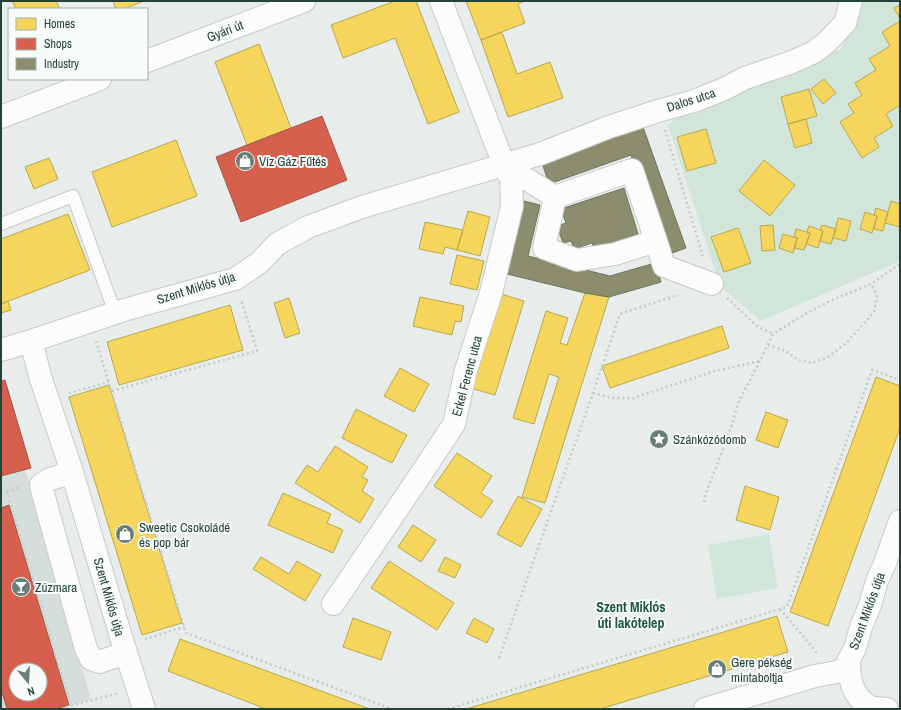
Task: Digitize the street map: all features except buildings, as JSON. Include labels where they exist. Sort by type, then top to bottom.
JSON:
[{"type":"street","name":"Gyári út","points":[[148,62],[304,1]]},
{"type":"street","name":"Erkel Ferenc utca","points":[[333,604],[424,472],[454,424],[466,370],[491,293],[512,206],[511,179],[504,165],[441,1]]},
{"type":"street","name":"Dalos utca","points":[[504,165],[540,154],[609,127],[694,101],[724,89],[745,78],[792,62],[814,52],[826,43],[845,23],[851,1]]},
{"type":"street","points":[[1,117],[97,80]]},
{"type":"street","points":[[504,165],[555,197]]},
{"type":"street","name":"Szent Miklós útja","points":[[144,709],[137,688],[133,647],[40,376],[31,341],[115,313],[234,279],[259,263],[277,244],[308,227],[362,207],[504,165]]},
{"type":"street","points":[[555,197],[632,170],[664,266],[712,284]]},
{"type":"street","points":[[555,197],[544,248],[577,260],[615,254],[656,241]]},
{"type":"street","points":[[1,350],[31,341]]},
{"type":"street","name":"Szent Miklós útja","points":[[72,472],[48,480],[41,485],[86,649],[91,659],[99,662],[133,647]]},
{"type":"street","name":"Szent Miklós útja","points":[[705,709],[815,676],[821,666],[837,672],[845,668],[855,648],[877,581],[893,566],[900,521]]},
{"type":"street","name":"Szent Miklós útja","points":[[849,659],[852,686],[864,704],[886,709],[900,705]]},
{"type":"street","points":[[821,666],[842,684],[848,700],[848,709]]},
{"type":"lane","points":[[1,224],[73,196],[115,313]]},
{"type":"path","points":[[658,111],[712,284],[757,326],[773,334]]},
{"type":"path","points":[[704,502],[739,402],[773,334],[830,301],[871,284],[896,265],[900,264]]},
{"type":"path","points":[[499,658],[620,314],[712,284]]},
{"type":"path","points":[[768,345],[786,351],[798,360],[812,363],[828,357],[845,344],[874,312],[877,296],[871,284]]},
{"type":"path","points":[[112,391],[257,351],[239,293]]},
{"type":"path","points":[[95,337],[186,633],[392,709]]},
{"type":"path","points":[[593,393],[613,398],[633,398],[715,371],[760,361]]},
{"type":"path","points":[[448,709],[787,607],[872,370],[900,380]]},
{"type":"path","points":[[68,394],[109,382]]},
{"type":"path","points":[[1,494],[7,492],[71,706],[137,688]]},
{"type":"path","points":[[780,609],[821,666]]},
{"type":"path","points":[[133,647],[184,627]]},
{"type":"path","points":[[1,702],[3,709]]},
{"type":"shaded area","points":[[25,470],[33,492],[91,699],[61,709],[1,709],[1,476]]},
{"type":"green space","points":[[861,1],[900,1],[900,261],[761,321],[720,286],[668,125],[687,110],[841,49]]},
{"type":"green space","points":[[769,534],[778,588],[717,599],[708,545]]},
{"type":"place","name":"Víz Gáz Fűtés","points":[[245,161]]},
{"type":"place","name":"Szánkózódomb","points":[[659,439]]},
{"type":"place","name":"Sweetic Csokoládé és pop bár","points":[[125,534]]},
{"type":"place","name":"Zúzmara","points":[[21,587]]},
{"type":"place","name":"Gere pékség mintaboltja","points":[[717,669]]},
{"type":"district","name":"Szent Miklós úti lakótelep","points":[[631,616]]}]
